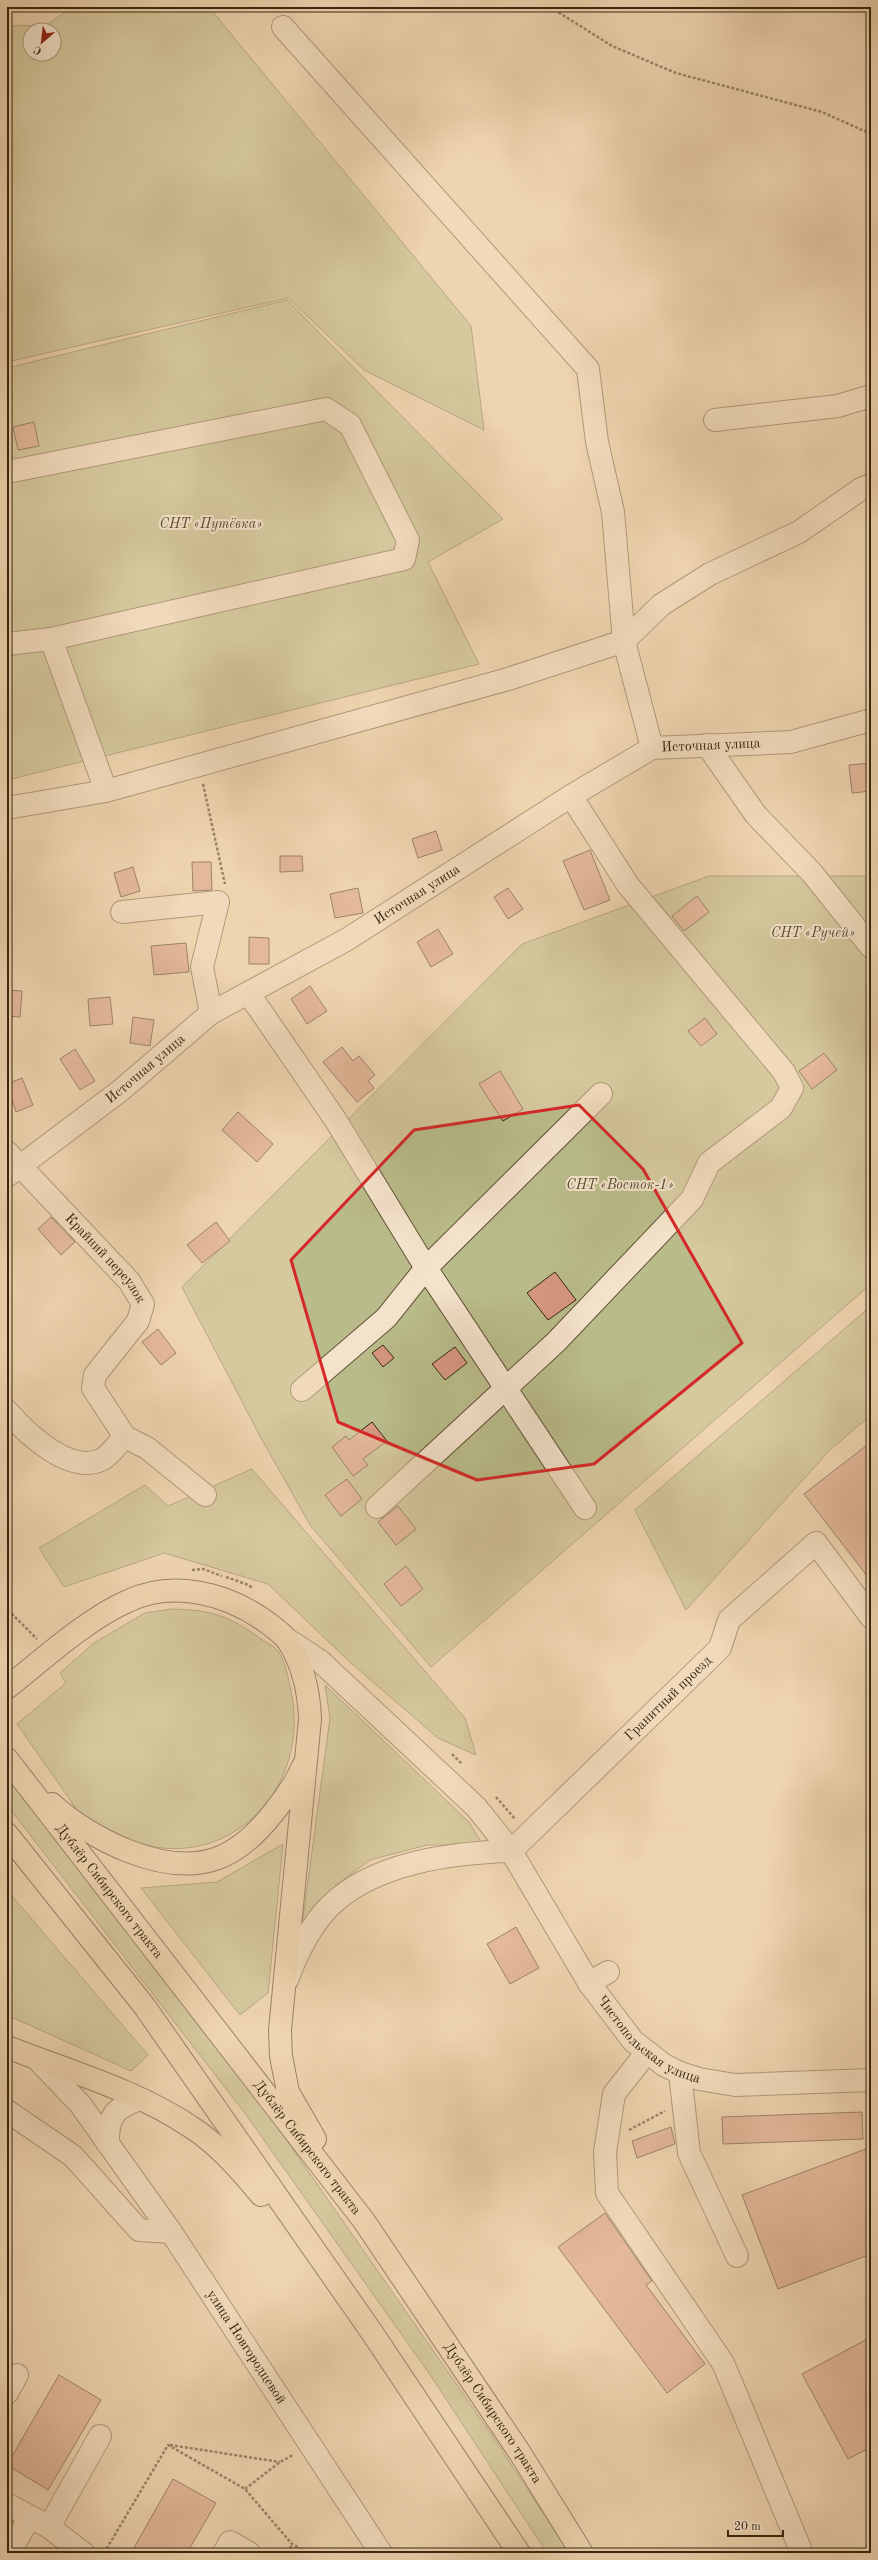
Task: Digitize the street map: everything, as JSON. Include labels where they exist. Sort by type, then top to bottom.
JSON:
[{"type":"main road","points":[[7,1688],[42,1649],[127,1601],[150,1593],[176,1590],[216,1597],[243,1607],[275,1628],[288,1640],[299,1663],[309,1697],[308,1752],[284,1989],[281,2056],[288,2092],[364,2221]]},
{"type":"main road","points":[[7,1758],[54,1805],[82,1827],[139,1854],[181,1864],[218,1858],[233,1851],[254,1834],[285,1798],[301,1770],[308,1752]]},
{"type":"main road","name":"Дублёр Сибирского тракта","points":[[7,1758],[364,2221],[520,2453],[582,2553]]},
{"type":"main road","points":[[7,1834],[145,2007],[373,2334],[519,2553]]},
{"type":"main road","points":[[7,2047],[140,2099],[192,2127],[239,2169],[373,2334]]},
{"type":"street","points":[[283,27],[588,370],[597,442],[612,512],[624,641],[652,748]]},
{"type":"street","points":[[716,420],[838,406],[871,396]]},
{"type":"street","points":[[7,472],[326,409],[350,425],[408,540],[404,559],[51,639],[7,644]]},
{"type":"street","points":[[7,808],[106,791],[508,679],[624,641],[661,605],[710,574],[799,532],[860,489],[871,485]]},
{"type":"street","points":[[51,639],[106,791]]},
{"type":"street","name":"Источная улица","points":[[11,1165],[120,1091],[211,1013],[249,994],[346,940],[570,796],[652,748],[791,742],[871,720]]},
{"type":"street","points":[[707,745],[756,815],[812,873],[871,947]]},
{"type":"street","points":[[377,1507],[505,1386],[556,1342],[692,1199],[709,1163],[781,1108],[792,1088],[784,1072],[628,885],[570,796]]},
{"type":"street","points":[[122,912],[218,902],[202,967],[211,1013]]},
{"type":"street","points":[[249,994],[335,1119],[426,1268],[585,1508]]},
{"type":"street","points":[[302,1390],[386,1318],[426,1268],[600,1094]]},
{"type":"street","name":"Крайний переулок","points":[[11,1165],[129,1281],[143,1304],[138,1321],[95,1375],[92,1388],[125,1437],[147,1448],[205,1495]]},
{"type":"street","points":[[7,1411],[46,1450],[86,1464],[104,1458],[125,1437]]},
{"type":"street","name":"Гранитный проезд","points":[[511,1851],[720,1648],[728,1620],[816,1543],[871,1617]]},
{"type":"street","name":"Чистопольская улица","points":[[288,1640],[320,1661],[476,1807],[511,1851],[589,1983],[620,2026],[647,2052],[680,2073],[699,2079],[735,2085],[871,2080]]},
{"type":"street","points":[[284,1989],[295,1958],[318,1920],[331,1906],[353,1888],[404,1867],[462,1855],[511,1851]]},
{"type":"street","points":[[589,1983],[608,1972]]},
{"type":"street","points":[[647,2052],[614,2094],[607,2140],[607,2193],[723,2363],[802,2553]]},
{"type":"street","name":"улица Новгородцевой","points":[[36,2058],[80,2104],[171,2232],[381,2553]]},
{"type":"street","points":[[680,2073],[682,2103],[689,2153],[737,2256]]},
{"type":"street","points":[[108,2144],[108,2128],[114,2114],[126,2104],[140,2099]]},
{"type":"street","points":[[7,2111],[72,2156],[139,2230],[171,2232]]},
{"type":"street","points":[[49,2527],[100,2436]]},
{"type":"street","points":[[7,2504],[49,2527],[84,2553]]},
{"type":"street","points":[[8,2553],[30,2516]]},
{"type":"street","points":[[224,2553],[230,2542],[249,2553]]},
{"type":"path","points":[[550,7],[612,46],[676,73],[822,112],[871,134]]},
{"type":"path","points":[[199,765],[226,883],[218,902]]},
{"type":"path","points":[[7,1617],[12,1614],[42,1649]]},
{"type":"path","points":[[607,2140],[682,2103]]},
{"type":"path","points":[[168,2445],[280,2462]]},
{"type":"path","points":[[168,2445],[244,2489],[292,2544],[309,2553]]},
{"type":"path","points":[[104,2553],[168,2445]]},
{"type":"path","points":[[244,2489],[280,2462],[297,2454]]},
{"type":"path","points":[[288,2553],[292,2544]]},
{"type":"highlighted area","points":[[579,1105],[643,1169],[742,1343],[594,1464],[477,1480],[338,1422],[291,1260],[414,1130]]},
{"type":"green space","points":[[72,7],[209,7],[471,326],[484,430],[364,370],[288,298],[7,362],[7,26],[22,26],[22,62],[62,62],[62,22],[51,22]]},
{"type":"green space","name":"СНТ «Путёвка»","points":[[287,300],[503,519],[428,562],[479,664],[7,780],[7,368]]},
{"type":"green space","name":"СНТ «Восток-1»","points":[[709,876],[871,876],[871,1284],[431,1667],[310,1525],[261,1438],[182,1287],[522,944]]},
{"type":"green space","points":[[871,1306],[871,1415],[829,1451],[686,1610],[635,1510]]},
{"type":"green space","points":[[252,1469],[465,1718],[476,1755],[438,1738],[352,1664],[268,1584],[164,1553],[64,1587],[39,1548],[145,1485],[168,1506]]},
{"type":"green space","points":[[172,1609],[198,1611],[219,1615],[239,1624],[276,1649],[281,1655],[288,1676],[291,1691],[294,1727],[288,1761],[275,1791],[255,1816],[229,1835],[199,1846],[165,1848],[129,1840],[90,1824],[85,1820],[77,1811],[17,1724],[66,1683],[60,1673],[94,1643],[145,1613]]},
{"type":"green space","points":[[325,1685],[469,1822],[483,1845],[427,1845],[370,1860],[335,1886],[302,1926],[330,1718]]},
{"type":"green space","points":[[7,1773],[276,2125],[494,2438],[569,2553],[547,2553],[431,2376],[247,2116],[7,1805]]},
{"type":"green space","points":[[283,1844],[268,1993],[240,2015],[141,1888],[217,1882]]},
{"type":"green space","points":[[7,1890],[148,2055],[131,2071],[7,2015]]},
{"type":"building","points":[[34,422],[39,446],[18,450],[13,427]]},
{"type":"building","points":[[871,763],[871,791],[852,793],[849,765]]},
{"type":"building","points":[[436,831],[442,850],[418,858],[412,839]]},
{"type":"building","points":[[590,850],[610,900],[584,910],[563,861]]},
{"type":"building","points":[[280,856],[302,856],[303,871],[280,872]]},
{"type":"building","points":[[192,862],[211,862],[212,890],[193,891]]},
{"type":"building","points":[[133,867],[140,891],[121,897],[114,873]]},
{"type":"building","points":[[358,888],[363,913],[335,918],[330,894]]},
{"type":"building","points":[[508,888],[523,909],[508,919],[494,897]]},
{"type":"building","points":[[697,896],[709,912],[684,931],[672,916]]},
{"type":"building","points":[[438,929],[453,954],[431,967],[417,942]]},
{"type":"building","points":[[249,937],[269,938],[269,964],[249,964]]},
{"type":"building","points":[[186,943],[189,972],[154,975],[151,946]]},
{"type":"building","points":[[310,986],[327,1011],[307,1024],[291,999]]},
{"type":"building","points":[[7,990],[22,991],[20,1017],[7,1016]]},
{"type":"building","points":[[110,997],[113,1024],[90,1026],[88,999]]},
{"type":"building","points":[[133,1017],[154,1020],[150,1046],[130,1043]]},
{"type":"building","points":[[705,1018],[717,1034],[701,1046],[688,1031]]},
{"type":"building","points":[[342,1047],[353,1061],[359,1056],[375,1075],[368,1081],[374,1088],[357,1102],[323,1062]]},
{"type":"building","points":[[75,1049],[95,1081],[80,1090],[60,1059]]},
{"type":"building","points":[[824,1053],[837,1070],[812,1089],[799,1071]]},
{"type":"building","points":[[500,1071],[523,1109],[503,1121],[479,1084]]},
{"type":"building","points":[[22,1078],[33,1105],[16,1112],[7,1084]]},
{"type":"building","points":[[238,1112],[273,1144],[257,1162],[222,1130]]},
{"type":"building","points":[[51,1217],[75,1242],[61,1255],[38,1229]]},
{"type":"building","points":[[216,1222],[230,1241],[202,1263],[187,1245]]},
{"type":"building","points":[[555,1272],[576,1300],[548,1320],[527,1293]]},
{"type":"building","points":[[158,1329],[176,1353],[161,1365],[142,1342]]},
{"type":"building","points":[[383,1345],[394,1358],[383,1367],[372,1353]]},
{"type":"building","points":[[455,1347],[467,1363],[445,1380],[432,1364]]},
{"type":"building","points":[[372,1422],[387,1441],[363,1459],[368,1465],[353,1476],[332,1447],[346,1436],[349,1440]]},
{"type":"building","points":[[871,1442],[871,1581],[804,1494]]},
{"type":"building","points":[[347,1479],[362,1499],[341,1516],[325,1495]]},
{"type":"building","points":[[398,1506],[416,1529],[396,1545],[378,1522]]},
{"type":"building","points":[[406,1566],[423,1589],[401,1606],[384,1584]]},
{"type":"building","points":[[516,1927],[539,1968],[510,1984],[487,1944]]},
{"type":"building","points":[[862,2112],[863,2139],[723,2144],[722,2117]]},
{"type":"building","points":[[671,2127],[675,2144],[637,2158],[632,2141]]},
{"type":"building","points":[[871,2147],[871,2254],[778,2289],[742,2195]]},
{"type":"building","points":[[605,2213],[652,2281],[646,2285],[705,2364],[667,2393],[558,2247]]},
{"type":"building","points":[[871,2337],[871,2447],[848,2459],[802,2374]]},
{"type":"building","points":[[59,2375],[101,2400],[48,2490],[7,2465]]},
{"type":"building","points":[[173,2479],[216,2503],[187,2553],[131,2553]]},
{"type":"park label","name":"СНТ «Ручей»","points":[[813,933]]}]
